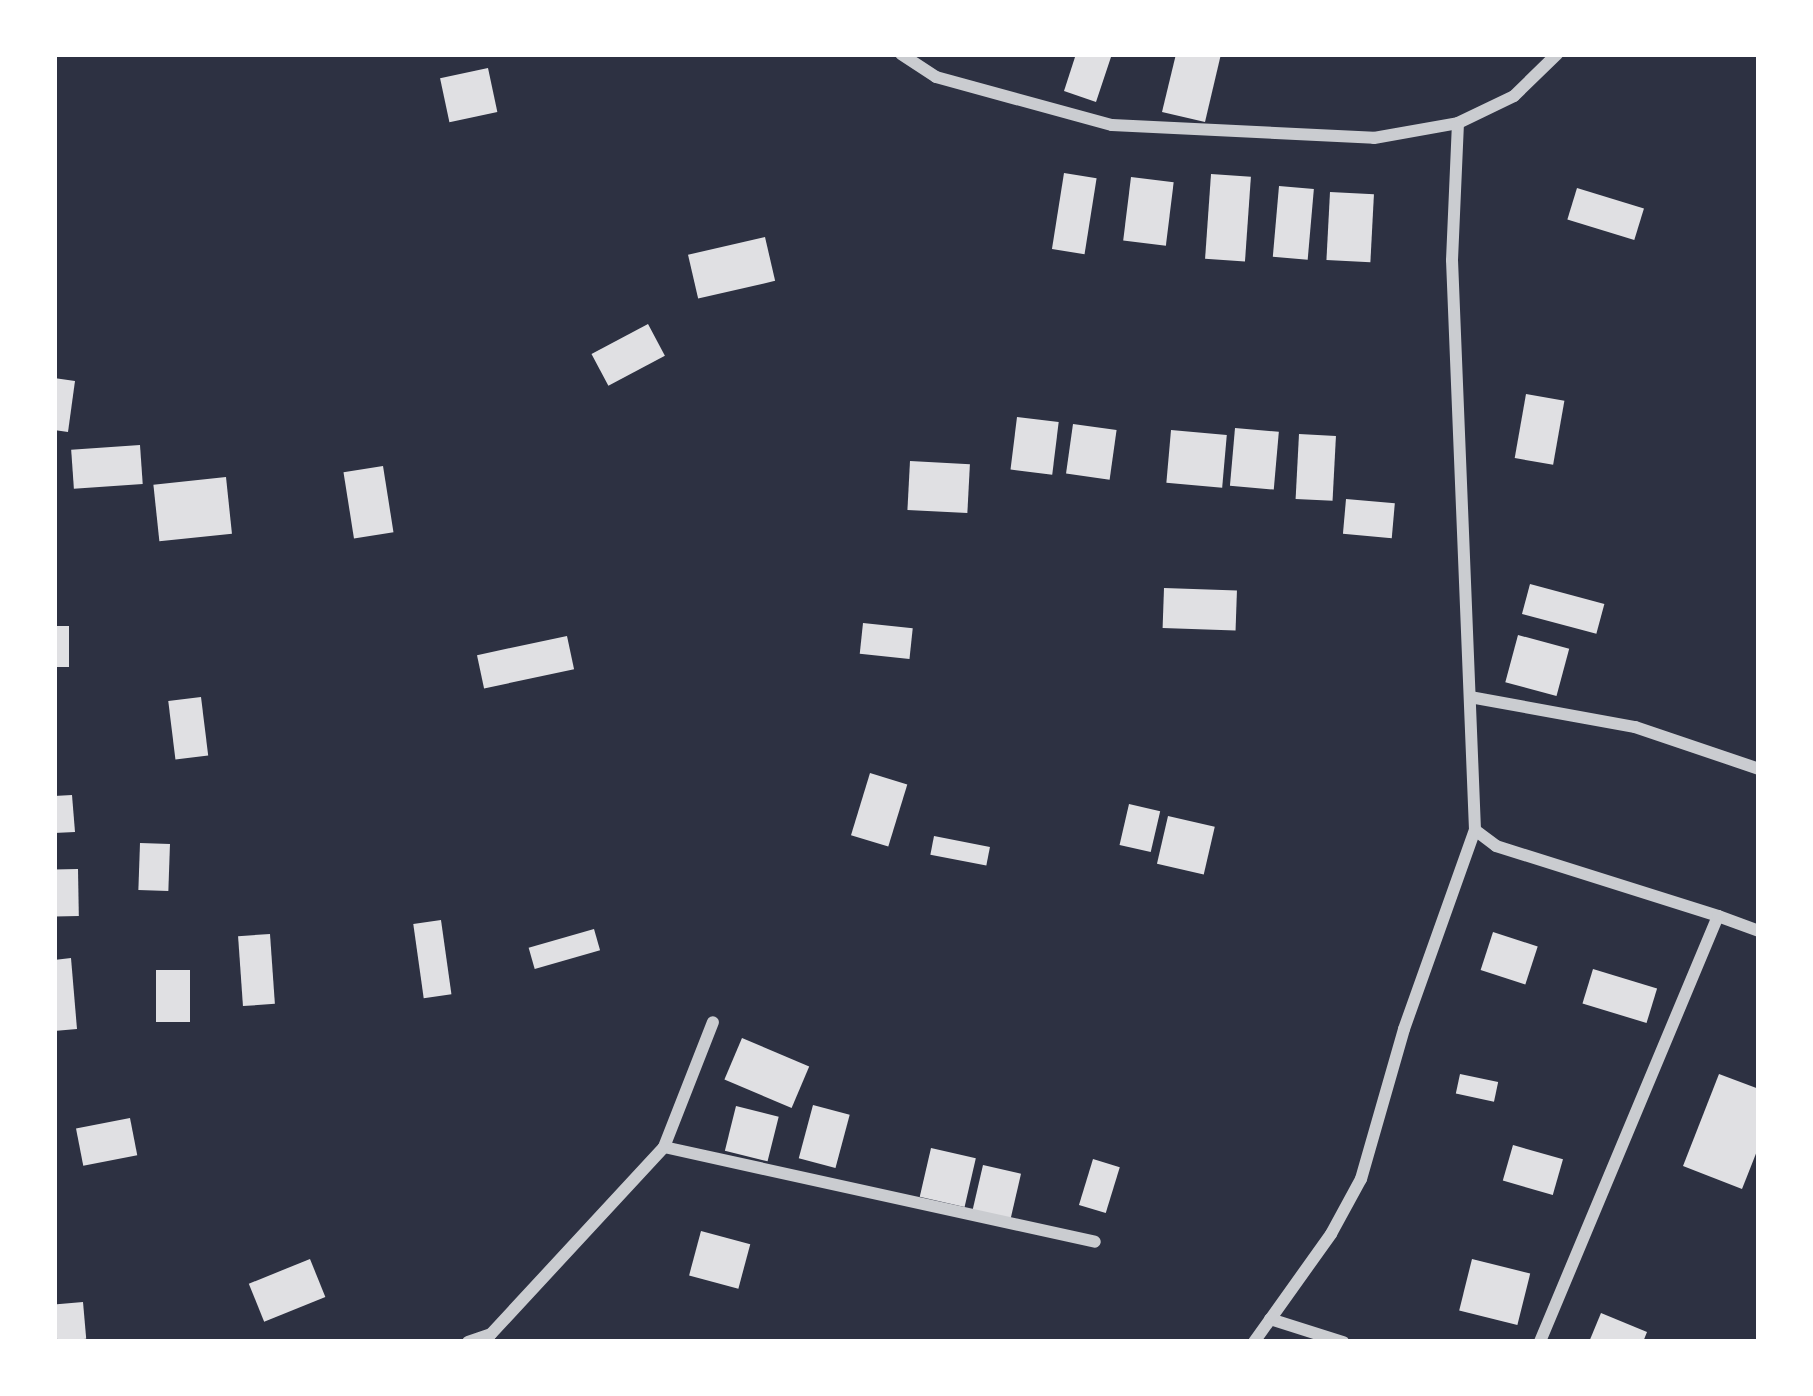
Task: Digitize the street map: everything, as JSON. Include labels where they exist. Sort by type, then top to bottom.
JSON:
[{"type":"street","points":[[902,54],[936,77],[1112,125],[1374,138],[1458,123],[1514,96],[1557,54]]},
{"type":"street","points":[[1254,1342],[1330,1234],[1360,1179],[1404,1029],[1474,830],[1452,260],[1458,123]]},
{"type":"street","points":[[1470,697],[1635,728],[1759,770]]},
{"type":"street","points":[[1474,830],[1496,846],[1759,931]]},
{"type":"street","points":[[1540,1342],[1718,916]]},
{"type":"street","points":[[468,1342],[491,1334],[664,1148],[713,1022]]},
{"type":"street","points":[[664,1148],[1095,1242]]},
{"type":"street","points":[[1270,1319],[1342,1342]]},
{"type":"building","points":[[1076,54],[1112,54],[1096,102],[1064,91]]},
{"type":"building","points":[[1176,54],[1221,54],[1205,122],[1162,112]]},
{"type":"building","points":[[488,68],[497,112],[449,122],[440,78]]},
{"type":"building","points":[[1064,173],[1097,178],[1085,254],[1052,249]]},
{"type":"building","points":[[1211,174],[1251,177],[1245,262],[1205,259]]},
{"type":"building","points":[[1131,177],[1174,182],[1166,246],[1123,241]]},
{"type":"building","points":[[1279,186],[1314,189],[1308,260],[1273,257]]},
{"type":"building","points":[[1577,188],[1644,208],[1634,240],[1567,220]]},
{"type":"building","points":[[1330,192],[1374,194],[1370,262],[1326,260]]},
{"type":"building","points":[[765,237],[775,281],[698,299],[688,255]]},
{"type":"building","points":[[648,324],[665,356],[608,386],[591,354]]},
{"type":"building","points":[[54,378],[75,381],[68,432],[54,430]]},
{"type":"building","points":[[1526,394],[1564,401],[1553,465],[1515,458]]},
{"type":"building","points":[[1017,417],[1059,422],[1052,475],[1011,470]]},
{"type":"building","points":[[1073,424],[1117,430],[1110,480],[1066,474]]},
{"type":"building","points":[[1235,428],[1279,432],[1274,490],[1230,486]]},
{"type":"building","points":[[1171,430],[1227,435],[1222,488],[1166,483]]},
{"type":"building","points":[[1299,434],[1336,436],[1333,501],[1296,499]]},
{"type":"building","points":[[140,445],[143,484],[74,489],[71,450]]},
{"type":"building","points":[[910,461],[970,464],[967,513],[907,510]]},
{"type":"building","points":[[383,466],[393,532],[354,538],[343,472]]},
{"type":"building","points":[[226,477],[232,534],[159,541],[153,485]]},
{"type":"building","points":[[1346,499],[1395,503],[1392,538],[1343,534]]},
{"type":"building","points":[[1530,584],[1604,604],[1596,634],[1522,614]]},
{"type":"building","points":[[1164,588],[1237,591],[1236,631],[1163,628]]},
{"type":"building","points":[[863,623],[913,628],[909,659],[860,654]]},
{"type":"building","points":[[54,626],[69,626],[69,667],[54,667]]},
{"type":"building","points":[[1518,635],[1569,649],[1557,696],[1505,682]]},
{"type":"building","points":[[567,636],[574,669],[484,688],[477,655]]},
{"type":"building","points":[[201,697],[208,756],[175,760],[168,701]]},
{"type":"building","points":[[870,773],[907,784],[888,847],[851,835]]},
{"type":"building","points":[[72,795],[75,832],[54,833],[54,796]]},
{"type":"building","points":[[1129,804],[1160,811],[1151,852],[1120,845]]},
{"type":"building","points":[[1168,816],[1215,827],[1204,875],[1157,864]]},
{"type":"building","points":[[934,836],[990,847],[986,866],[930,855]]},
{"type":"building","points":[[140,843],[170,844],[168,891],[138,890]]},
{"type":"building","points":[[54,869],[78,869],[79,916],[55,916]]},
{"type":"building","points":[[441,920],[451,994],[424,998],[413,924]]},
{"type":"building","points":[[594,929],[600,950],[535,969],[529,948]]},
{"type":"building","points":[[1493,932],[1538,947],[1525,985],[1481,970]]},
{"type":"building","points":[[270,934],[275,1004],[243,1006],[238,936]]},
{"type":"building","points":[[71,958],[77,1029],[54,1031],[54,960]]},
{"type":"building","points":[[1593,969],[1657,989],[1647,1023],[1582,1003]]},
{"type":"building","points":[[156,970],[190,970],[190,1022],[156,1022]]},
{"type":"building","points":[[742,1038],[809,1067],[792,1108],[724,1079]]},
{"type":"building","points":[[1460,1074],[1498,1082],[1494,1102],[1456,1094]]},
{"type":"building","points":[[1719,1074],[1759,1089],[1759,1146],[1742,1189],[1683,1166]]},
{"type":"building","points":[[813,1105],[850,1115],[835,1168],[799,1158]]},
{"type":"building","points":[[736,1106],[779,1117],[768,1161],[725,1151]]},
{"type":"building","points":[[130,1118],[137,1155],[83,1166],[76,1128]]},
{"type":"building","points":[[1513,1145],[1563,1159],[1553,1195],[1503,1181]]},
{"type":"building","points":[[931,1148],[976,1158],[965,1207],[920,1197]]},
{"type":"building","points":[[1093,1159],[1120,1167],[1106,1213],[1079,1205]]},
{"type":"building","points":[[983,1165],[1021,1174],[1010,1222],[972,1213]]},
{"type":"building","points":[[701,1231],[750,1244],[738,1289],[689,1275]]},
{"type":"building","points":[[310,1259],[325,1297],[264,1322],[249,1284]]},
{"type":"building","points":[[1472,1259],[1530,1274],[1517,1325],[1459,1310]]},
{"type":"building","points":[[83,1302],[86,1339],[57,1341],[54,1305]]},
{"type":"building","points":[[1601,1313],[1647,1332],[1643,1342],[1589,1342]]}]
